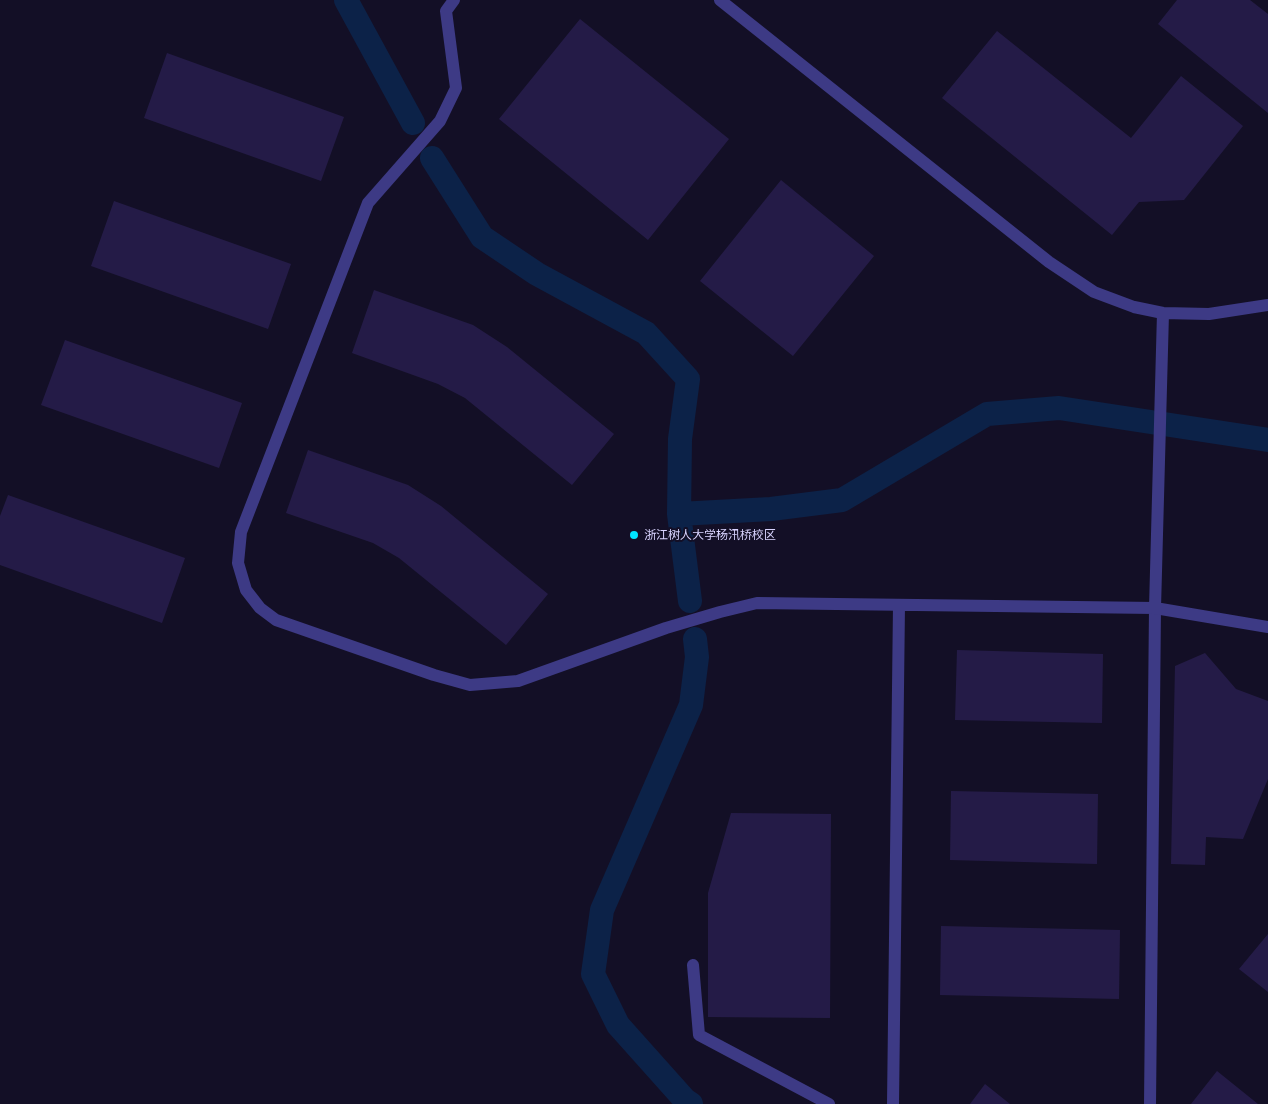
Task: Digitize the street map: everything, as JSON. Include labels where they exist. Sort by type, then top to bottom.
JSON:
[{"type":"street","points":[[454,0],[446,12],[456,88],[440,121],[368,203],[242,532],[238,563],[246,590],[260,608],[276,620],[470,686],[518,681],[666,628],[720,612],[757,604],[1156,608],[1268,627]]},
{"type":"street","points":[[720,0],[1049,262],[1094,292],[1134,307],[1163,313],[1209,314],[1268,305]]},
{"type":"street","points":[[1150,1104],[1156,608],[1163,313]]},
{"type":"street","points":[[893,1104],[899,605]]},
{"type":"street","points":[[693,964],[699,1035],[829,1104]]},
{"type":"building","points":[[1177,0],[1250,0],[1268,14],[1268,113],[1158,24]]},
{"type":"building","points":[[580,19],[729,139],[648,240],[499,119]]},
{"type":"building","points":[[997,31],[1131,138],[1181,76],[1243,126],[1184,200],[1139,202],[1112,235],[942,98]]},
{"type":"building","points":[[167,53],[344,117],[321,181],[144,118]]},
{"type":"building","points":[[781,180],[874,256],[793,356],[700,281]]},
{"type":"building","points":[[114,201],[291,264],[268,329],[91,266]]},
{"type":"building","points":[[374,290],[473,325],[507,347],[614,434],[572,485],[465,398],[438,384],[352,353]]},
{"type":"building","points":[[65,340],[242,403],[219,468],[41,405]]},
{"type":"building","points":[[308,450],[408,485],[441,506],[548,594],[506,645],[399,558],[373,543],[286,513]]},
{"type":"building","points":[[8,495],[185,558],[162,623],[0,565],[0,516]]},
{"type":"building","points":[[957,650],[1103,654],[1102,723],[955,720]]},
{"type":"building","points":[[1205,653],[1236,689],[1268,701],[1268,779],[1243,839],[1206,837],[1205,865],[1171,864],[1175,666]]},
{"type":"building","points":[[951,791],[1098,794],[1097,864],[950,860]]},
{"type":"building","points":[[731,813],[831,814],[830,1018],[708,1017],[708,893]]},
{"type":"building","points":[[941,926],[1120,930],[1119,999],[940,995]]},
{"type":"building","points":[[1268,934],[1268,992],[1239,969]]},
{"type":"building","points":[[1217,1071],[1258,1104],[1191,1104]]},
{"type":"building","points":[[985,1084],[1010,1104],[970,1104]]},
{"type":"waterway","points":[[346,0],[413,123]]},
{"type":"waterway","points":[[432,158],[482,237],[537,274],[646,333],[688,379],[680,439],[679,514],[690,601]]},
{"type":"waterway","points":[[679,514],[771,509],[842,500],[987,414],[1059,408],[1268,440]]},
{"type":"waterway","points":[[691,1104],[685,1100],[618,1025],[593,974],[602,910],[691,705],[697,657],[695,639]]},
{"type":"place","name":"浙江树人大学杨汛桥校区","points":[[634,535]]}]
